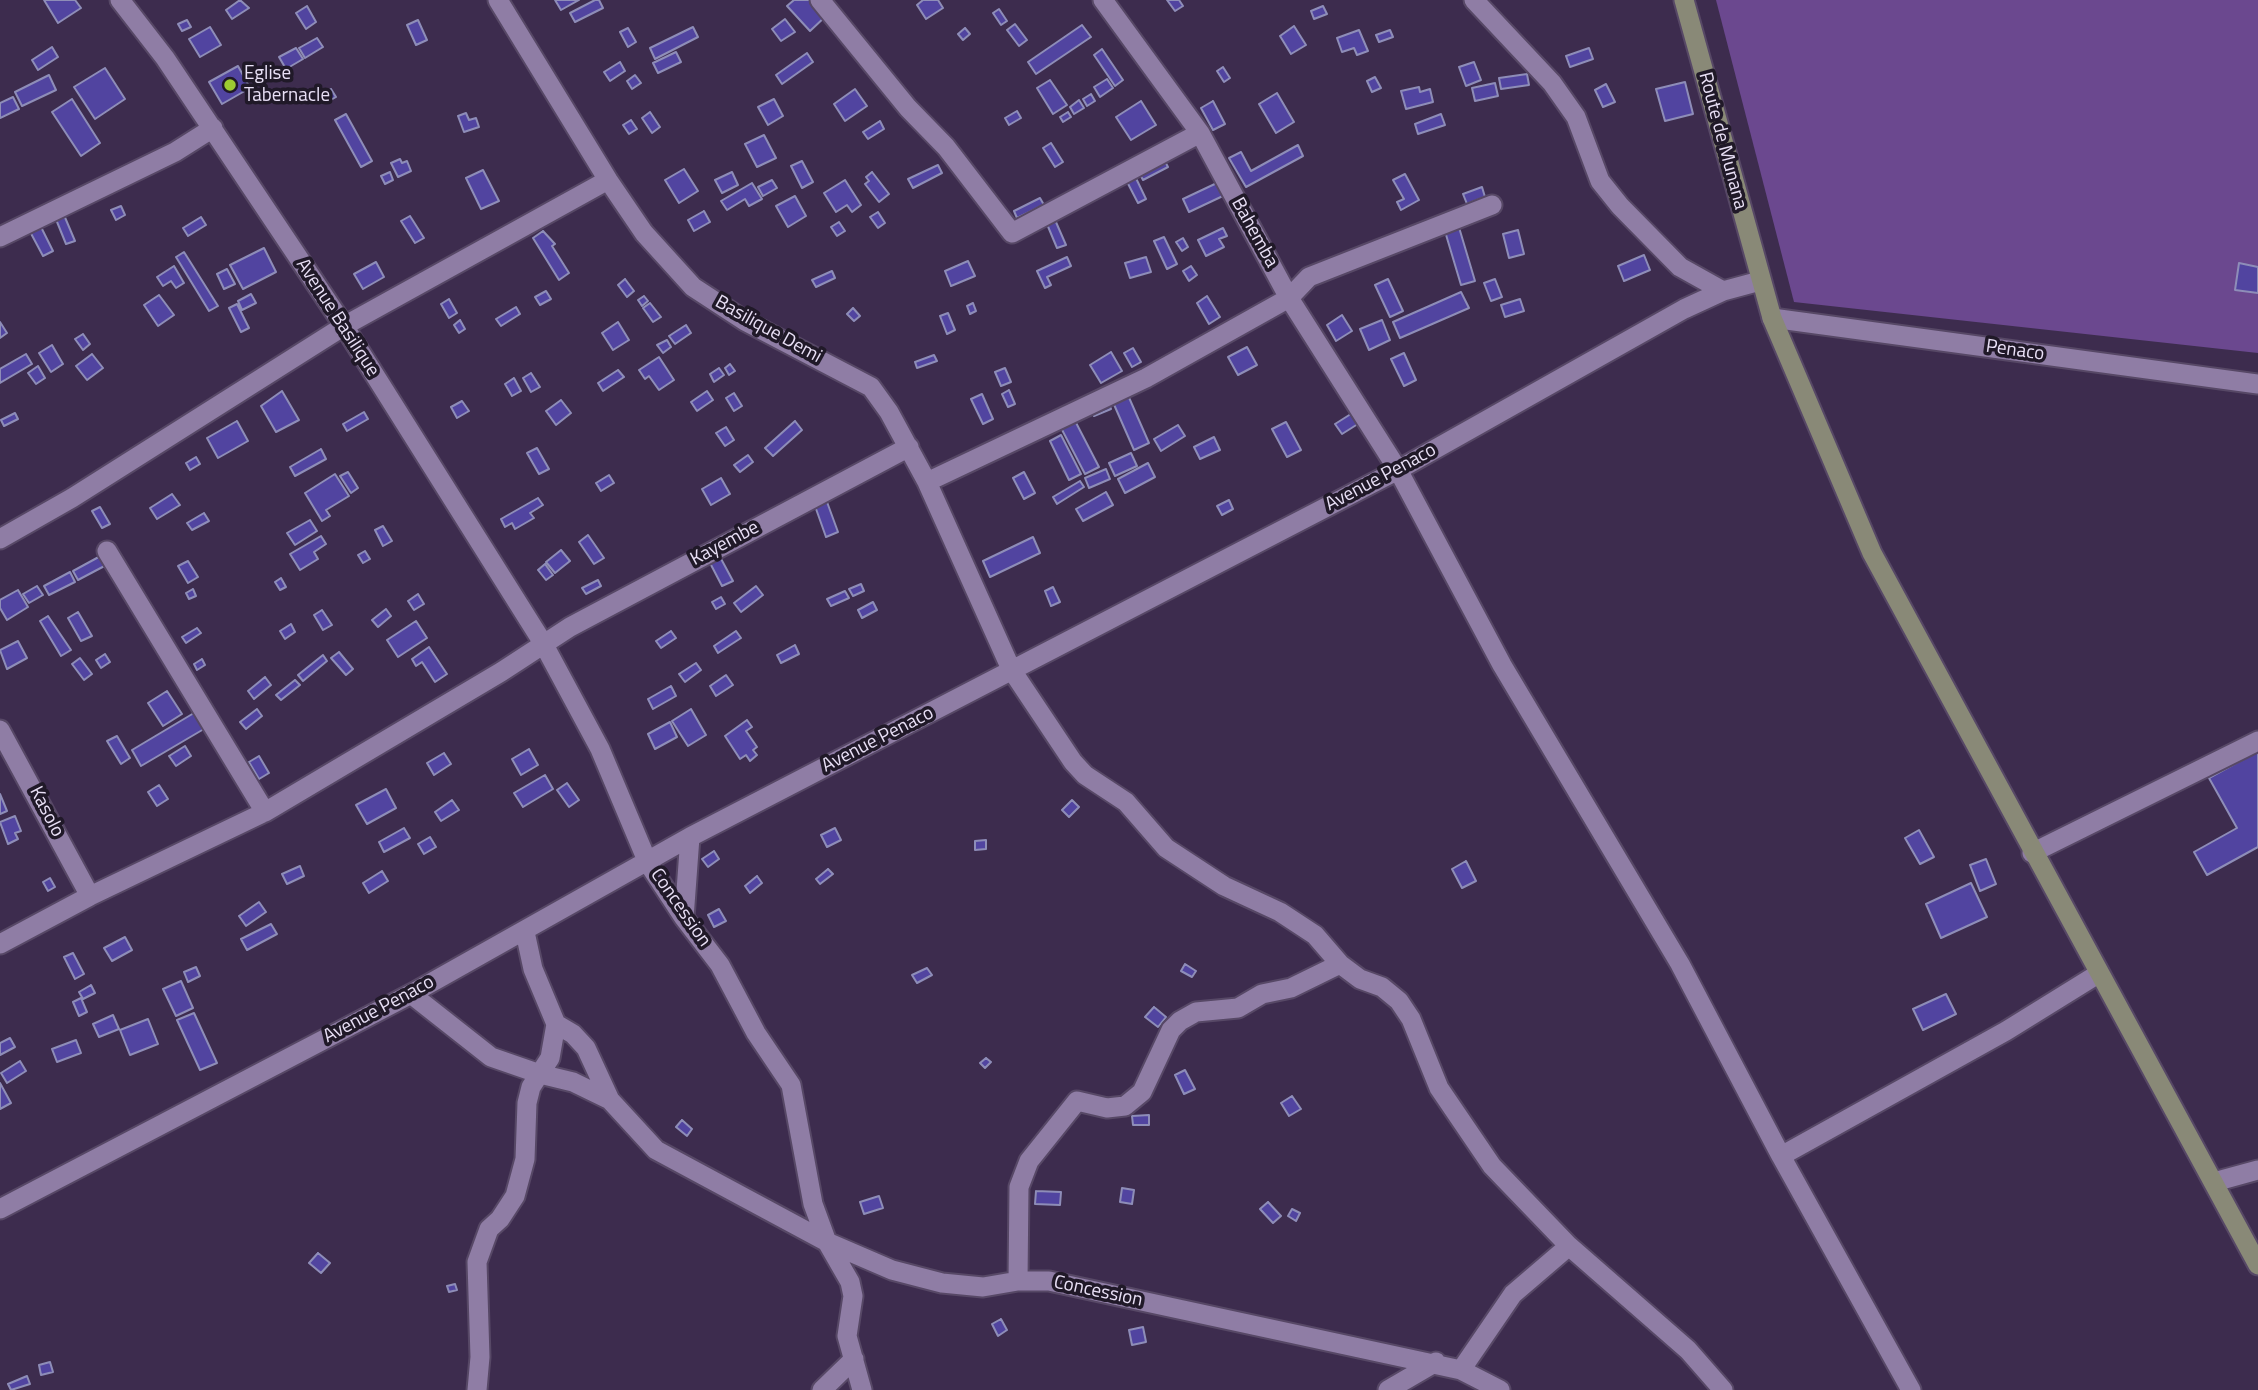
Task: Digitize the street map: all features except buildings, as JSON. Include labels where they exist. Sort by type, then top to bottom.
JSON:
[{"type":"main road","name":"Route de Munana","points":[[1684,0],[1772,318],[1872,553],[2032,853],[2258,1265]]},
{"type":"street","name":"Avenue Basilique","points":[[120,0],[213,128],[344,326],[543,643],[600,749],[648,863]]},
{"type":"street","name":"Basilique Demi","points":[[498,0],[608,180],[644,233],[693,287],[745,321],[871,387],[909,447],[927,482],[1011,669],[1073,762],[1085,775],[1126,802],[1166,848],[1224,886],[1280,912],[1315,935],[1340,964],[1399,1001],[1411,1019],[1439,1088],[1469,1136],[1523,1202],[1688,1350],[1723,1390]]},
{"type":"street","points":[[820,0],[908,108],[946,146],[1012,233],[1200,134]]},
{"type":"street","points":[[1474,0],[1552,83],[1576,117],[1600,181],[1620,206],[1680,267],[1723,291]]},
{"type":"street","name":"Bahemba","points":[[1108,1],[1200,134],[1289,298],[1398,470],[1502,665],[1679,964],[1781,1156],[1911,1390]]},
{"type":"street","points":[[0,237],[175,152],[213,128]]},
{"type":"street","points":[[0,539],[72,498],[344,326],[608,180]]},
{"type":"street","points":[[927,482],[1146,378],[1289,298],[1309,277],[1492,205]]},
{"type":"street","name":"Avenue Penaco","points":[[0,1209],[411,994],[690,837],[1398,470],[1684,309],[1723,291],[1760,281]]},
{"type":"street","name":"Penaco","points":[[1772,318],[2258,384]]},
{"type":"street","name":"Kayembe","points":[[0,944],[90,896],[265,812],[501,672],[543,643],[909,447]]},
{"type":"street","points":[[107,551],[265,812]]},
{"type":"street","name":"Kasolo","points":[[0,730],[90,896]]},
{"type":"street","points":[[2032,853],[2258,741]]},
{"type":"street","points":[[684,918],[690,837]]},
{"type":"street","name":"Concession","points":[[648,863],[684,918],[720,965],[756,1033],[791,1085],[813,1204],[827,1242],[892,1270],[942,1283],[983,1287],[1018,1281],[1049,1281],[1302,1337],[1436,1362],[1461,1370],[1500,1390]]},
{"type":"street","points":[[477,1390],[480,1357],[477,1262],[489,1229],[500,1219],[517,1188],[525,1159],[527,1103],[550,1058],[555,1024],[533,969],[525,932]]},
{"type":"street","points":[[1018,1281],[1020,1187],[1029,1161],[1077,1101],[1107,1108],[1125,1106],[1142,1092],[1171,1030],[1180,1021],[1196,1012],[1238,1008],[1262,994],[1292,988],[1340,964]]},
{"type":"street","points":[[1781,1156],[2006,1031],[2098,974]]},
{"type":"street","points":[[411,994],[491,1056],[540,1074],[573,1082],[610,1100]]},
{"type":"street","points":[[555,1024],[573,1034],[586,1048],[610,1100],[656,1150],[827,1242],[850,1282],[853,1296],[847,1336],[862,1390]]},
{"type":"street","points":[[2214,1182],[2258,1170]]},
{"type":"street","points":[[1461,1370],[1513,1294],[1569,1246]]},
{"type":"street","points":[[822,1390],[854,1359]]},
{"type":"street","points":[[1388,1390],[1436,1362]]},
{"type":"shaded area","points":[[1716,0],[2258,0],[2258,353],[1794,302]]},
{"type":"place","name":"Eglise Tabernacle","points":[[230,85]]}]
